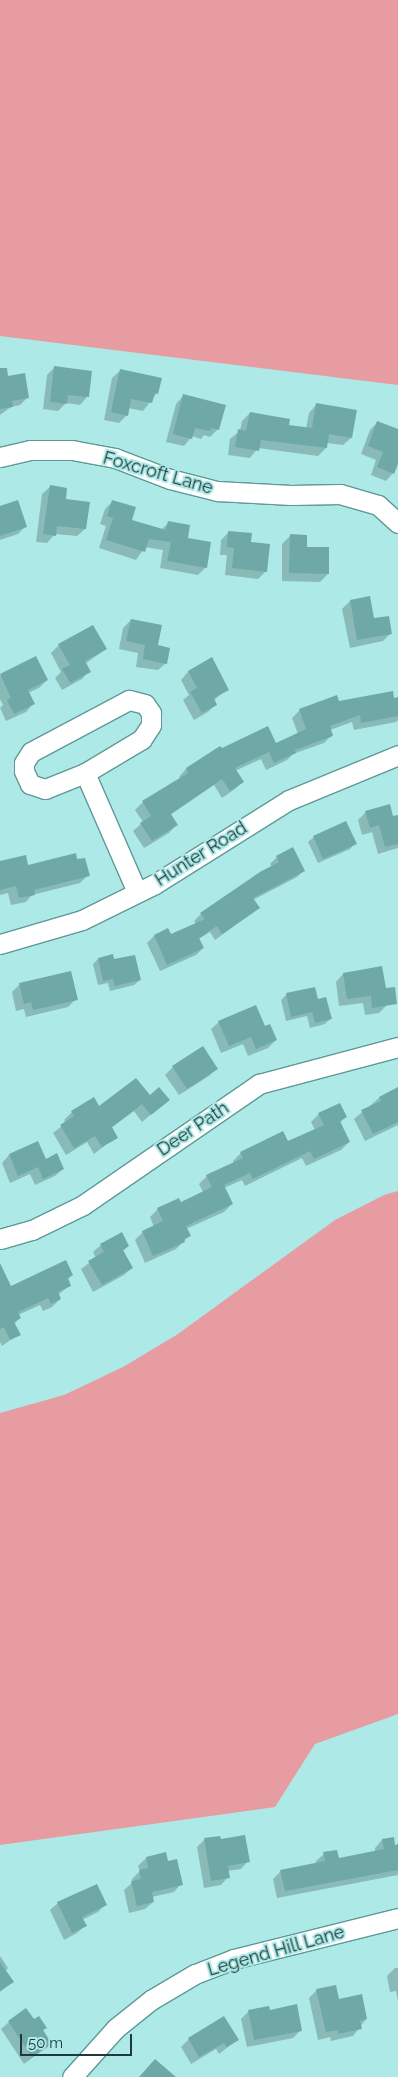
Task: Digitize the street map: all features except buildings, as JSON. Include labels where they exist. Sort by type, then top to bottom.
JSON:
[{"type":"street","name":"Foxcroft Lane","points":[[0,457],[30,450],[72,450],[115,458],[170,479],[217,491],[291,496],[340,494],[378,505],[398,523]]},
{"type":"street","points":[[129,700],[145,704],[151,713],[151,725],[142,739],[85,773],[45,789],[30,784],[24,771],[24,763],[30,752],[118,705],[129,700]]},
{"type":"street","name":"Hunter Road","points":[[0,944],[82,920],[155,884],[288,800],[398,755]]},
{"type":"street","points":[[85,773],[137,892]]},
{"type":"street","name":"Deer Path","points":[[0,1239],[32,1230],[83,1205],[260,1084],[398,1047]]},
{"type":"street","name":"Legend Hill Lane","points":[[72,2077],[116,2028],[151,2000],[195,1974],[234,1959],[398,1918]]},
{"type":"shaded area","points":[[0,0],[398,0],[398,385],[0,336]]},
{"type":"shaded area","points":[[398,1191],[398,1714],[315,1744],[275,1807],[0,1845],[0,1413],[64,1395],[123,1367],[178,1334],[335,1220],[384,1195]]}]
